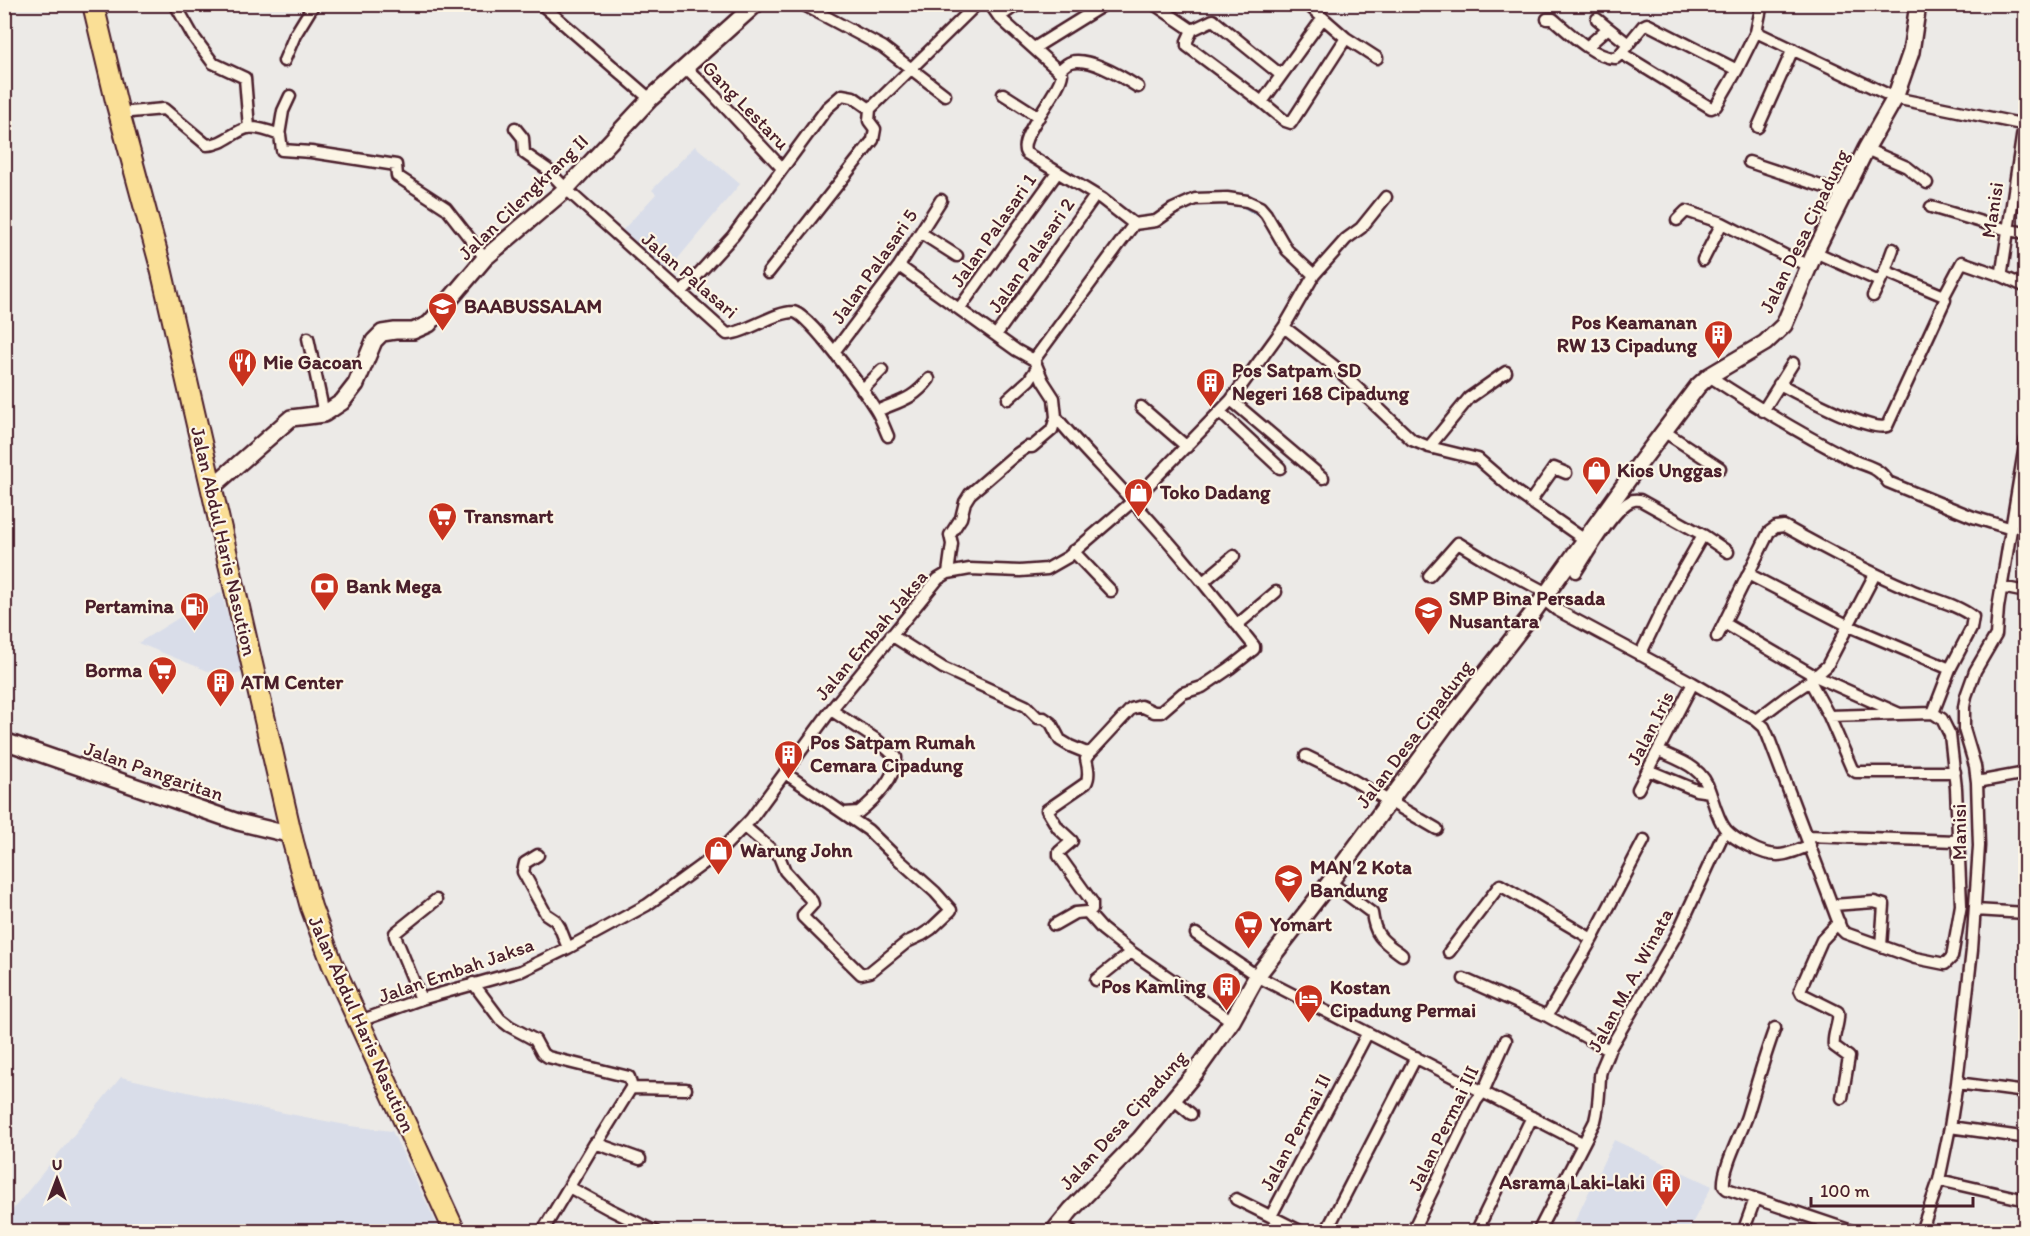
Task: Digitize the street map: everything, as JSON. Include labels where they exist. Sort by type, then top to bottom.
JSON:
[{"type":"highway","name":"Jalan Abdul Haris Nasution","points":[[93,4],[119,113],[160,264],[292,835],[311,908],[357,1022],[455,1232]]},
{"type":"street","points":[[175,4],[201,48],[213,63],[245,78],[249,128]]},
{"type":"street","points":[[284,61],[295,35],[314,4]]},
{"type":"street","points":[[541,4],[650,99]]},
{"type":"street","name":"Jalan Cilengkrang II","points":[[324,414],[342,402],[356,384],[374,341],[382,333],[413,331],[429,324],[485,258],[567,189],[650,99],[756,4]]},
{"type":"street","points":[[802,4],[883,47],[945,95]]},
{"type":"street","points":[[768,273],[873,140],[875,129],[869,121],[870,109],[977,4]]},
{"type":"street","points":[[990,4],[999,17],[1060,70],[1062,77],[1024,145],[1024,150],[1134,224],[1156,221],[1173,209],[1195,199],[1227,198],[1247,201],[1260,207],[1287,250],[1314,275]]},
{"type":"street","points":[[999,17],[1018,4]]},
{"type":"street","points":[[1034,48],[1105,4]]},
{"type":"street","points":[[1154,4],[1192,30]]},
{"type":"street","points":[[1307,4],[1346,38],[1377,58]]},
{"type":"street","points":[[1621,53],[1711,108],[1716,106],[1756,32],[1762,4]]},
{"type":"street","name":"Jalan Desa Cipadung","points":[[1062,1228],[1196,1073],[1232,1021],[1257,976],[1545,596],[1698,386],[1709,376],[1765,343],[1778,331],[1787,318],[1812,258],[1866,149],[1895,98],[1911,52],[1918,4]]},
{"type":"street","points":[[1262,102],[1323,18]]},
{"type":"street","points":[[1547,19],[1553,19],[1608,58],[1616,58],[1627,43],[1647,24],[1737,70]]},
{"type":"street","points":[[1597,19],[1627,43]]},
{"type":"street","points":[[1281,75],[1213,20],[1192,30],[1187,41],[1187,46],[1285,121],[1291,123],[1346,38]]},
{"type":"street","points":[[1588,46],[1608,28]]},
{"type":"street","points":[[1756,32],[1895,98],[2025,124]]},
{"type":"street","points":[[1758,127],[1793,49]]},
{"type":"street","points":[[1060,70],[1071,62],[1083,62],[1119,75],[1138,87]]},
{"type":"street","name":"Gang Lestaru","points":[[684,67],[710,91],[782,168]]},
{"type":"street","points":[[1003,94],[1039,117]]},
{"type":"street","points":[[681,293],[733,236],[827,108],[840,95],[853,98],[870,109]]},
{"type":"street","points":[[290,96],[283,111],[279,135],[282,150],[393,164],[397,167],[397,176],[446,208],[485,258]]},
{"type":"street","points":[[119,113],[164,109],[207,145],[223,141],[249,128],[279,135]]},
{"type":"street","name":"Manisi","points":[[2002,276],[2002,256],[2025,124]]},
{"type":"street","name":"Jalan Palasari","points":[[515,128],[523,138],[524,153],[547,169],[728,335],[790,312],[798,313],[834,352],[862,390],[877,411],[888,436]]},
{"type":"street","points":[[1866,149],[1907,167],[1927,183]]},
{"type":"street","points":[[1749,162],[1845,194]]},
{"type":"street","name":"Jalan Palasari 1","points":[[959,309],[1057,173]]},
{"type":"street","name":"Jalan Palasari 2","points":[[996,335],[1095,196]]},
{"type":"street","name":"Jalan Embah Jaksa","points":[[357,1022],[421,999],[520,971],[647,905],[718,853],[745,827],[831,710],[938,579],[948,573],[970,569],[1020,571],[1047,569],[1068,557],[1133,501],[1221,412],[1284,327],[1314,275],[1346,239],[1360,228],[1386,197]]},
{"type":"street","name":"Jalan Palasari 5","points":[[834,352],[899,266],[941,200]]},
{"type":"street","points":[[1931,207],[2025,233]]},
{"type":"street","points":[[1677,220],[1686,211],[1722,223],[1792,259],[1812,258],[1880,281]]},
{"type":"street","points":[[1703,260],[1722,223]]},
{"type":"street","points":[[1008,399],[1029,380],[1036,364],[1134,224]]},
{"type":"street","points":[[921,233],[957,256]]},
{"type":"street","points":[[1873,296],[1893,249]]},
{"type":"street","points":[[1779,384],[1853,419],[1878,427],[1887,426],[1945,300],[1944,296],[1964,262],[2025,287]]},
{"type":"street","points":[[899,266],[1036,364],[1042,381],[1054,398],[1056,417],[1052,430],[1047,436],[1014,456],[967,497],[961,518],[950,535],[952,544],[948,573]]},
{"type":"street","points":[[1885,271],[1944,296]]},
{"type":"street","points":[[1284,327],[1334,366],[1410,439],[1429,447],[1478,459],[1530,502],[1585,540]]},
{"type":"street","points":[[211,488],[291,418],[324,414],[308,338]]},
{"type":"street","points":[[1763,411],[1793,363]]},
{"type":"street","points":[[862,390],[882,370]]},
{"type":"street","points":[[1429,447],[1469,398],[1506,372]]},
{"type":"street","points":[[1709,376],[1763,411],[1854,461],[1880,471],[1891,484],[1973,517],[2012,529]]},
{"type":"street","points":[[877,411],[913,396],[929,379]]},
{"type":"street","points":[[1231,400],[1323,478]]},
{"type":"street","points":[[1141,407],[1187,447]]},
{"type":"street","points":[[1221,412],[1280,468]]},
{"type":"street","points":[[1056,417],[1133,501],[1203,582],[1254,646],[1254,649],[1230,668],[1202,687],[1183,693],[1161,712],[1141,706],[1131,709],[1086,759],[1089,767],[1089,778],[1086,783],[1047,810],[1058,828],[1072,841],[1059,852],[1059,856],[1092,902],[1092,909],[1088,913]]},
{"type":"street","points":[[1665,432],[1720,468]]},
{"type":"street","name":"Manisi","points":[[1921,1232],[1939,1180],[1958,1083],[1972,950],[1979,846],[1977,782],[1975,766],[1964,729],[1964,707],[1975,671],[1996,634],[2001,587],[2025,438]]},
{"type":"street","points":[[1530,502],[1554,468],[1566,474]]},
{"type":"street","points":[[1576,572],[1614,516],[1631,500],[1640,500],[1703,535],[1728,552]]},
{"type":"street","points":[[1717,637],[1769,532],[1782,526],[1875,574],[1927,597],[1959,607],[1973,617],[1971,629],[1950,669],[1933,713]]},
{"type":"street","points":[[1640,655],[1673,587],[1703,535]]},
{"type":"street","points":[[1429,576],[1458,543],[1545,596],[1557,610],[1693,683],[1756,720],[1766,730],[1845,933],[1941,964],[1950,960],[1961,905],[1955,772],[1950,735],[1942,719],[1933,713],[1829,716]]},
{"type":"street","points":[[1073,551],[1110,591]]},
{"type":"street","points":[[1203,582],[1234,556]]},
{"type":"street","points":[[1748,574],[1849,626],[1950,669]]},
{"type":"street","points":[[1756,720],[1813,679],[1827,666],[1875,574]]},
{"type":"street","points":[[2001,587],[2025,592]]},
{"type":"street","points":[[1237,625],[1276,592]]},
{"type":"street","points":[[1724,622],[1813,679],[1900,714]]},
{"type":"street","points":[[891,635],[943,668],[1026,706],[1038,718],[1044,718],[1051,723],[1060,740],[1078,750],[1090,753]]},
{"type":"street","points":[[1813,679],[1854,771],[1955,772]]},
{"type":"street","name":"Jalan Iris","points":[[1638,789],[1693,683]]},
{"type":"street","points":[[831,710],[877,740],[895,754],[897,760],[895,768],[875,798],[859,812],[843,813]]},
{"type":"street","name":"Jalan Pangaritan","points":[[4,741],[238,822],[292,835]]},
{"type":"street","points":[[1659,751],[1698,772],[1706,779],[1725,829],[1740,842],[1769,855],[1782,856],[1809,840],[1957,841]]},
{"type":"street","points":[[1306,756],[1339,772],[1437,829]]},
{"type":"street","points":[[1648,770],[1696,790],[1710,792]]},
{"type":"street","points":[[745,827],[779,856],[785,871],[812,901],[813,903],[803,917],[858,972],[864,974],[870,972],[907,942],[922,935],[951,910],[868,830],[785,772]]},
{"type":"street","points":[[1977,782],[2025,773]]},
{"type":"street","name":"Jalan M. A. Winata","points":[[1538,1232],[1597,1114],[1600,1077],[1610,1050],[1677,934],[1722,837]]},
{"type":"street","points":[[1547,1016],[1592,939],[1644,840]]},
{"type":"street","points":[[537,855],[525,863],[523,872],[546,914],[555,920],[568,948]]},
{"type":"street","points":[[1330,882],[1372,913],[1374,930],[1384,942],[1402,955]]},
{"type":"street","points":[[1449,952],[1500,885],[1592,939]]},
{"type":"street","points":[[421,999],[395,933],[436,900]]},
{"type":"street","points":[[1833,905],[1874,902],[1884,905],[1881,946]]},
{"type":"street","points":[[1975,910],[2025,913]]},
{"type":"street","points":[[1054,925],[1075,913],[1084,911],[1088,913],[1102,929],[1131,952],[1232,1021]]},
{"type":"street","points":[[1839,922],[1822,940],[1800,990],[1802,994],[1838,1012],[1834,1046],[1849,1055],[1842,1098]]},
{"type":"street","points":[[1196,934],[1257,976],[1582,1143]]},
{"type":"street","points":[[1096,980],[1131,952]]},
{"type":"street","points":[[1464,979],[1547,1016],[1610,1050]]},
{"type":"street","points":[[473,983],[500,1020],[535,1040],[542,1053],[548,1057],[629,1077],[631,1088],[591,1149],[542,1232]]},
{"type":"street","points":[[1775,1028],[1762,1061],[1747,1117],[1723,1182],[1724,1186],[1727,1190],[1843,1230],[1855,1232]]},
{"type":"street","name":"Jalan Permai II","points":[[1302,1232],[1271,1216],[1367,1034]]},
{"type":"street","name":"Jalan Permai III","points":[[1412,1232],[1476,1101],[1483,1092],[1506,1040]]},
{"type":"street","points":[[1326,1232],[1416,1057]]},
{"type":"street","points":[[1958,1083],[2025,1092]]},
{"type":"street","points":[[631,1088],[686,1089]]},
{"type":"street","points":[[1173,1099],[1191,1114]]},
{"type":"street","points":[[1476,1232],[1532,1117]]},
{"type":"street","points":[[1950,1127],[2021,1137]]},
{"type":"street","points":[[597,1143],[640,1159]]},
{"type":"street","points":[[1939,1180],[2025,1200]]},
{"type":"street","points":[[569,1187],[656,1232]]},
{"type":"street","points":[[1236,1199],[1271,1216]]},
{"type":"street","points":[[1743,1232],[1755,1199]]},
{"type":"shaded area","points":[[695,146],[740,184],[665,274],[621,232],[656,194],[652,190]]},
{"type":"shaded area","name":"Pertamina","points":[[221,592],[245,674],[208,671],[138,643]]},
{"type":"shaded area","points":[[121,1077],[249,1106],[351,1126],[392,1131],[440,1231],[5,1231],[5,1219]]},
{"type":"shaded area","points":[[1614,1140],[1712,1186],[1688,1231],[1570,1231]]},
{"type":"waterway","points":[[1243,206],[1257,214]]},
{"type":"waterway","points":[[846,683],[882,640]]},
{"type":"place","name":"BAABUSSALAM","points":[[443,332]]},
{"type":"place","name":"Pos Keamanan RW 13 Cipadung","points":[[1718,360]]},
{"type":"place","name":"Mie Gacoan","points":[[242,388]]},
{"type":"place","name":"Pos Satpam SD Negeri 168 Cipadung","points":[[1211,408]]},
{"type":"place","name":"Kios Unggas","points":[[1596,496]]},
{"type":"place","name":"Toko Dadang","points":[[1139,518]]},
{"type":"place","name":"Transmart","points":[[443,542]]},
{"type":"place","name":"Bank Mega","points":[[325,612]]},
{"type":"place","name":"Pertamina","points":[[195,632]]},
{"type":"place","name":"SMP Bina Persada Nusantara","points":[[1428,636]]},
{"type":"place","name":"Borma","points":[[163,696]]},
{"type":"place","name":"ATM Center","points":[[220,708]]},
{"type":"place","name":"Pos Satpam Rumah Cemara Cipadung","points":[[789,780]]},
{"type":"place","name":"Warung John","points":[[719,876]]},
{"type":"place","name":"MAN 2 Kota Bandung","points":[[1289,904]]},
{"type":"place","name":"Yomart","points":[[1249,950]]},
{"type":"place","name":"Pos Kamling","points":[[1227,1012]]},
{"type":"place","name":"Kostan Cipadung Permai","points":[[1309,1024]]},
{"type":"place","name":"Asrama Laki-laki","points":[[1666,1208]]}]
